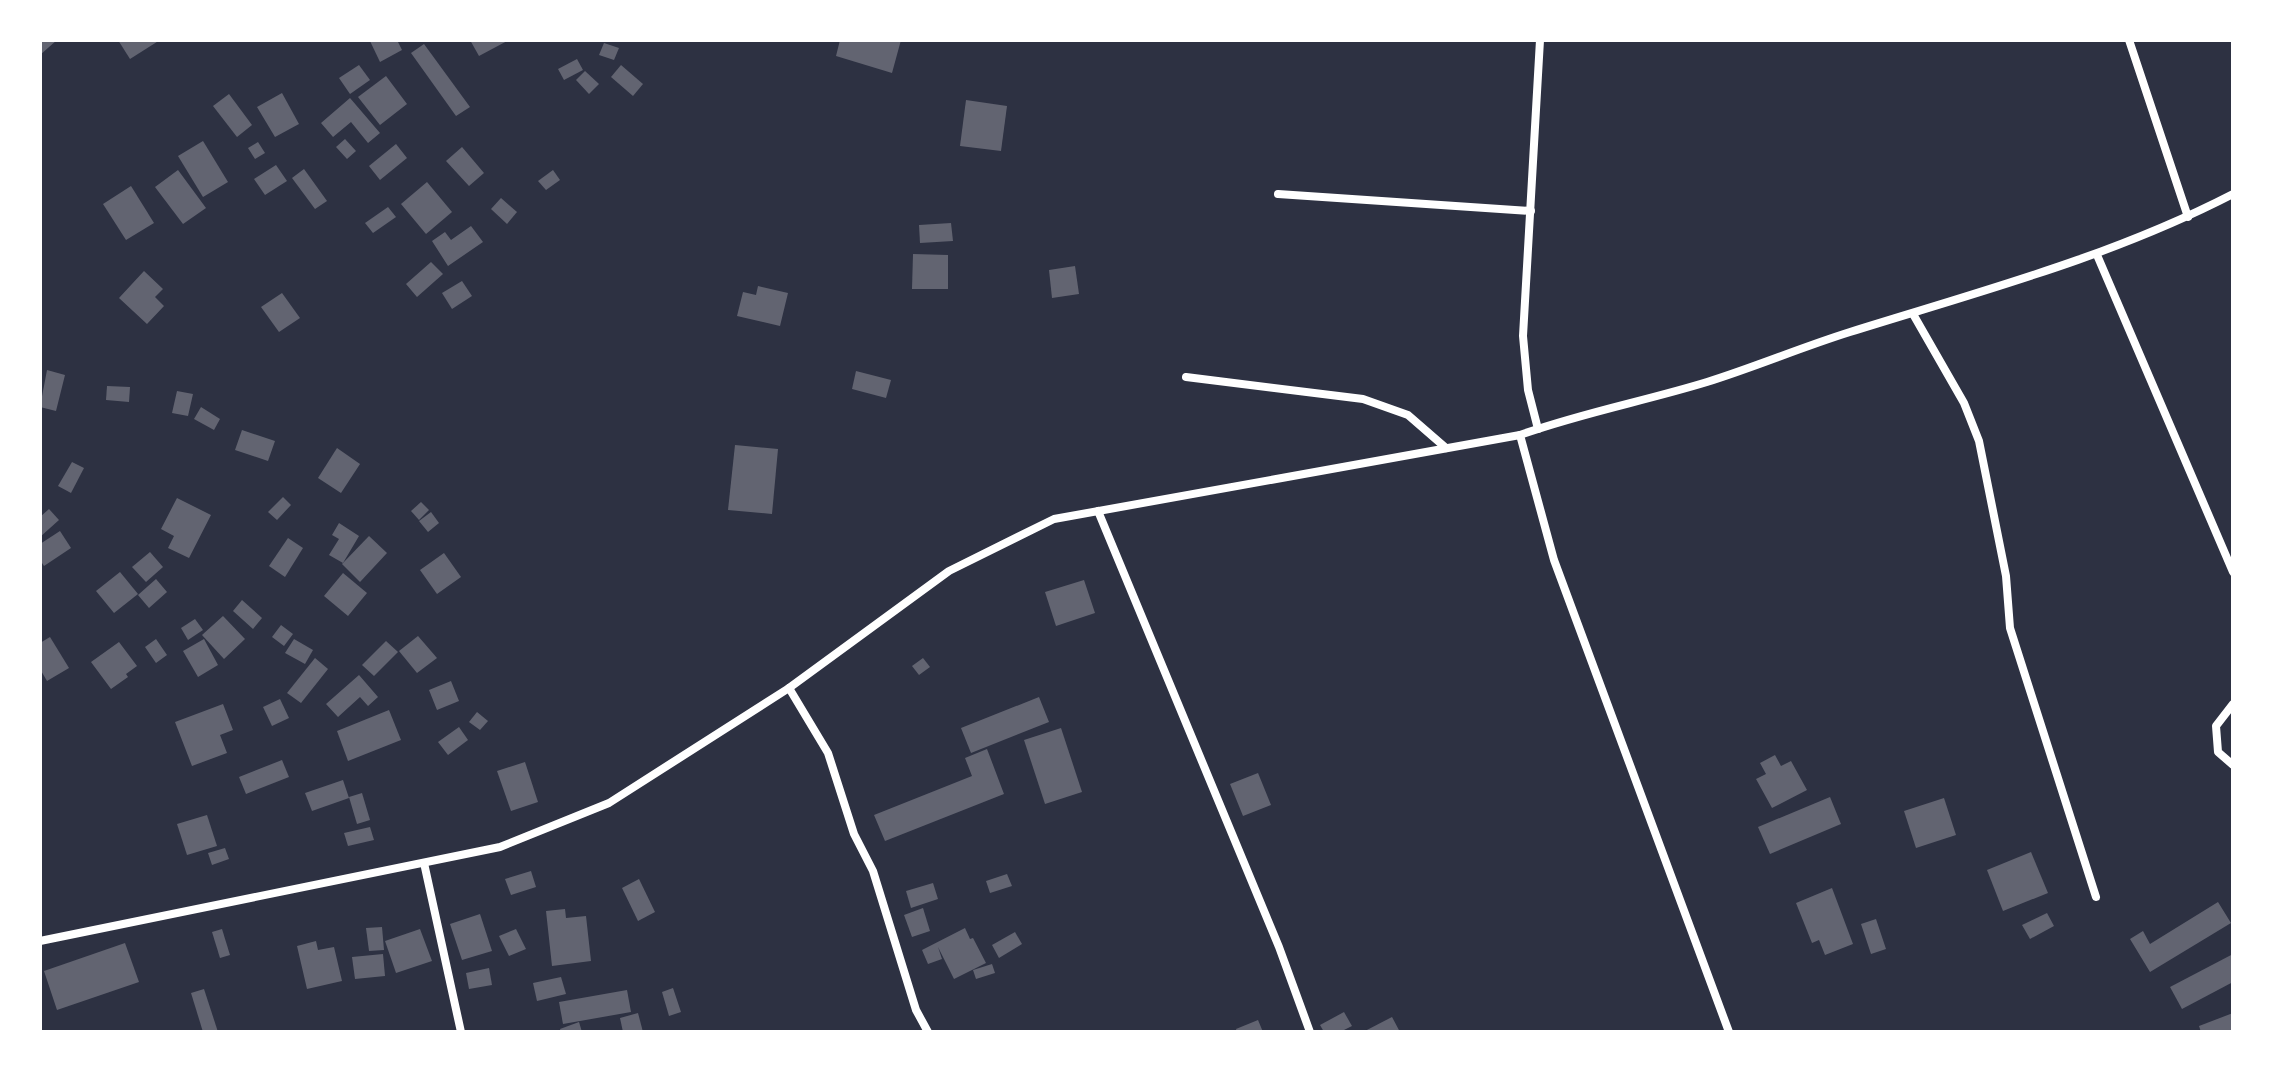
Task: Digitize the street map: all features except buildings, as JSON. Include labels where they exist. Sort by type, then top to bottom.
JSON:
[{"type":"street","points":[[1538,429],[1528,390],[1523,336],[1540,40]]},
{"type":"street","points":[[2129,40],[2188,217]]},
{"type":"street","points":[[1278,194],[1531,211]]},
{"type":"street","points":[[40,941],[500,847],[609,803],[789,688],[949,571],[1054,519],[1520,435],[1708,382],[1850,332],[2097,255],[2188,217],[2233,194]]},
{"type":"street","points":[[2097,255],[2233,572]]},
{"type":"street","points":[[1913,314],[1964,403],[1979,441],[2006,576],[2010,628],[2096,897]]},
{"type":"street","points":[[1186,377],[1363,399],[1408,415],[1446,448]]},
{"type":"street","points":[[1520,435],[1554,560],[1729,1032]]},
{"type":"street","points":[[1098,511],[1279,947],[1310,1032]]},
{"type":"street","points":[[789,688],[828,753],[854,834],[873,871],[916,1010],[928,1032]]},
{"type":"street","points":[[2233,704],[2216,726],[2218,752],[2233,765]]},
{"type":"street","points":[[424,863],[461,1032]]}]
